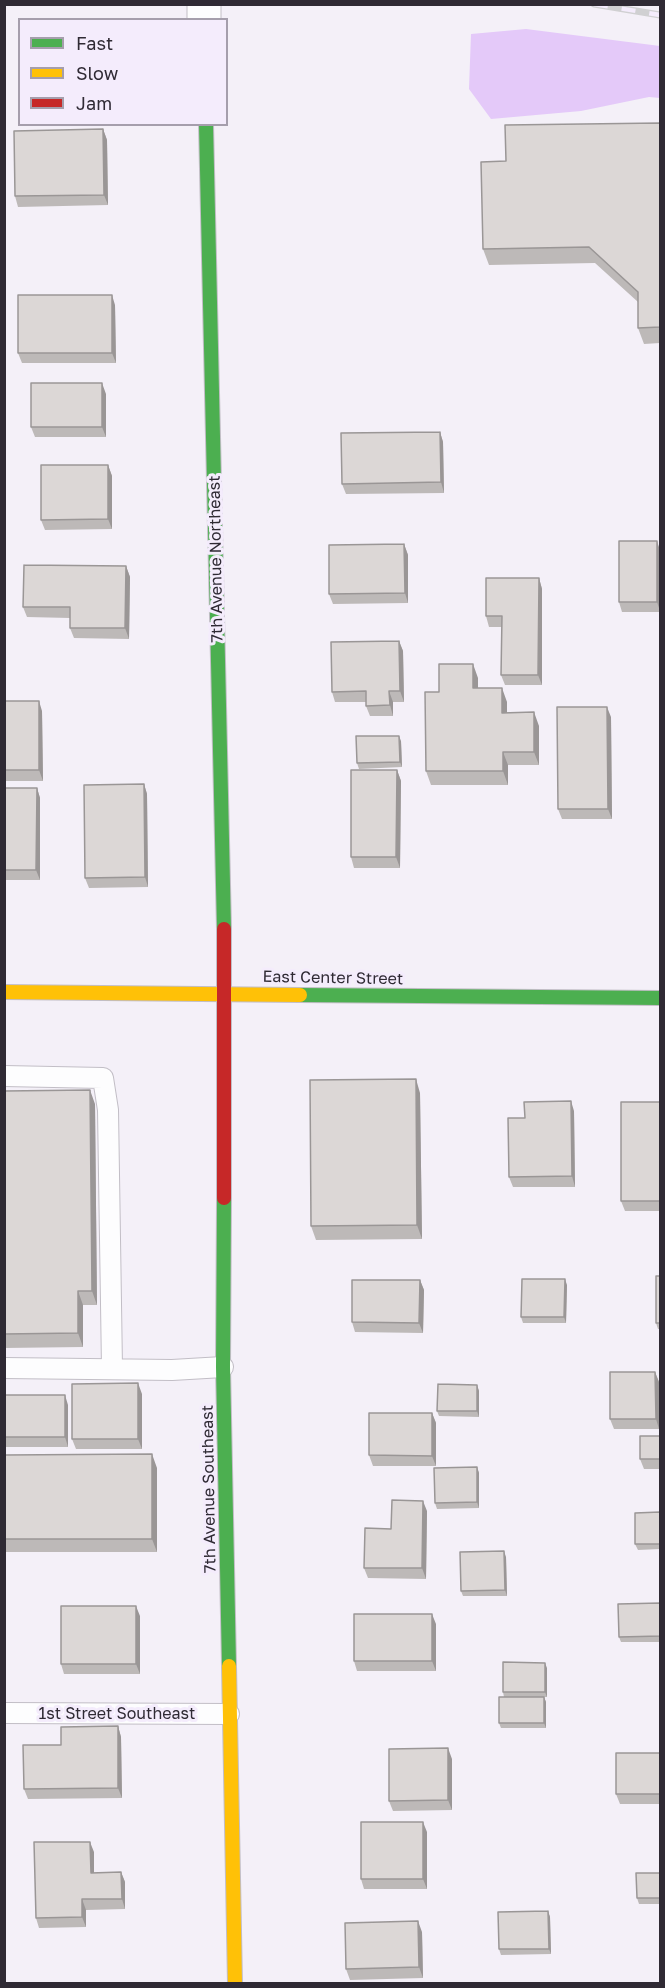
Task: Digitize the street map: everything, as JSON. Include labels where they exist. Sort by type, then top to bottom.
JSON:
[{"type":"street","name":"7th Avenue Northeast","points":[[206,126],[225,993]]},
{"type":"street","name":"East Center Street","points":[[4,992],[660,999]]},
{"type":"street","name":"7th Avenue Southeast","points":[[225,993],[223,1367],[235,1983]]},
{"type":"lane","points":[[4,1077],[103,1078],[108,1110],[112,1368]]},
{"type":"lane","points":[[4,1368],[172,1370],[223,1367]]},
{"type":"lane","name":"1st Street Southeast","points":[[4,1713],[230,1714]]},
{"type":"shaded area","points":[[526,29],[660,46],[660,98],[649,97],[581,111],[491,119],[469,89],[471,34]]},
{"type":"building","points":[[660,123],[660,327],[638,328],[638,292],[589,247],[483,249],[481,162],[506,161],[505,125]]},
{"type":"building","points":[[103,129],[104,195],[15,196],[14,131]]},
{"type":"building","points":[[18,295],[112,295],[112,353],[18,353]]},
{"type":"building","points":[[31,383],[102,383],[102,427],[31,427]]},
{"type":"building","points":[[440,432],[441,482],[342,484],[341,433]]},
{"type":"building","points":[[41,465],[108,465],[108,519],[41,520]]},
{"type":"building","points":[[619,541],[657,541],[657,602],[619,602]]},
{"type":"building","points":[[404,544],[405,593],[329,594],[329,545]]},
{"type":"building","points":[[24,565],[126,566],[125,628],[70,628],[70,607],[23,607]]},
{"type":"building","points":[[486,578],[539,578],[538,675],[501,675],[502,616],[486,616]]},
{"type":"building","points":[[399,641],[400,691],[389,691],[390,705],[366,706],[366,691],[332,692],[331,642]]},
{"type":"building","points":[[439,664],[473,664],[473,688],[502,688],[502,713],[534,712],[534,752],[503,752],[503,771],[426,771],[425,692],[439,692]]},
{"type":"building","points":[[4,701],[39,701],[39,770],[4,770]]},
{"type":"building","points":[[557,707],[607,707],[608,809],[558,809]]},
{"type":"building","points":[[356,736],[399,736],[400,762],[357,763]]},
{"type":"building","points":[[351,770],[397,770],[396,857],[351,857]]},
{"type":"building","points":[[144,784],[145,877],[85,878],[84,785]]},
{"type":"building","points":[[4,788],[37,788],[36,870],[4,870]]},
{"type":"building","points":[[416,1079],[417,1225],[311,1226],[310,1080]]},
{"type":"building","points":[[90,1090],[92,1291],[78,1291],[78,1333],[4,1334],[4,1091]]},
{"type":"building","points":[[571,1101],[572,1176],[509,1177],[508,1118],[525,1118],[524,1102]]},
{"type":"building","points":[[621,1102],[660,1102],[660,1201],[621,1201]]},
{"type":"building","points":[[656,1276],[660,1276],[660,1323],[656,1323]]},
{"type":"building","points":[[522,1279],[565,1279],[564,1317],[521,1317]]},
{"type":"building","points":[[352,1280],[420,1280],[419,1323],[352,1322]]},
{"type":"building","points":[[610,1372],[655,1372],[656,1419],[610,1419]]},
{"type":"building","points":[[138,1383],[138,1439],[72,1439],[72,1384]]},
{"type":"building","points":[[438,1384],[477,1385],[477,1411],[437,1411]]},
{"type":"building","points":[[4,1395],[65,1395],[65,1437],[4,1437]]},
{"type":"building","points":[[369,1413],[432,1413],[432,1456],[369,1455]]},
{"type":"building","points":[[640,1436],[660,1436],[660,1459],[640,1459]]},
{"type":"building","points":[[152,1454],[152,1539],[4,1539],[4,1455]]},
{"type":"building","points":[[477,1467],[477,1502],[435,1503],[434,1468]]},
{"type":"building","points":[[392,1500],[423,1501],[422,1568],[364,1568],[365,1528],[391,1529]]},
{"type":"building","points":[[660,1512],[660,1544],[635,1544],[635,1513]]},
{"type":"building","points":[[504,1551],[505,1590],[461,1591],[460,1552]]},
{"type":"building","points":[[660,1603],[660,1636],[619,1637],[618,1604]]},
{"type":"building","points":[[61,1606],[136,1606],[136,1664],[61,1664]]},
{"type":"building","points":[[354,1614],[432,1614],[432,1661],[354,1661]]},
{"type":"building","points":[[503,1662],[545,1663],[545,1692],[503,1692]]},
{"type":"building","points":[[499,1697],[544,1697],[544,1723],[499,1723]]},
{"type":"building","points":[[118,1726],[118,1788],[24,1789],[23,1745],[61,1745],[61,1727]]},
{"type":"building","points":[[448,1748],[448,1800],[389,1801],[389,1749]]},
{"type":"building","points":[[616,1753],[660,1753],[660,1794],[616,1794]]},
{"type":"building","points":[[361,1822],[423,1822],[423,1879],[361,1879]]},
{"type":"building","points":[[34,1842],[90,1842],[91,1873],[121,1872],[122,1899],[82,1899],[82,1917],[36,1918]]},
{"type":"building","points":[[636,1873],[660,1873],[660,1898],[637,1898]]},
{"type":"building","points":[[548,1911],[549,1949],[499,1949],[498,1912]]},
{"type":"building","points":[[418,1921],[419,1967],[346,1969],[345,1923]]},
{"type":"railway","points":[[594,4],[660,15]]},
{"type":"traffic: fast","points":[[206,126],[224,929]]},
{"type":"traffic: fast","points":[[300,995],[660,998]]},
{"type":"traffic: fast","points":[[224,1198],[223,1367],[229,1666]]},
{"type":"traffic: slow","points":[[4,992],[300,995]]},
{"type":"traffic: slow","points":[[229,1666],[235,1984]]},
{"type":"traffic: jam","points":[[224,929],[224,1198]]}]
